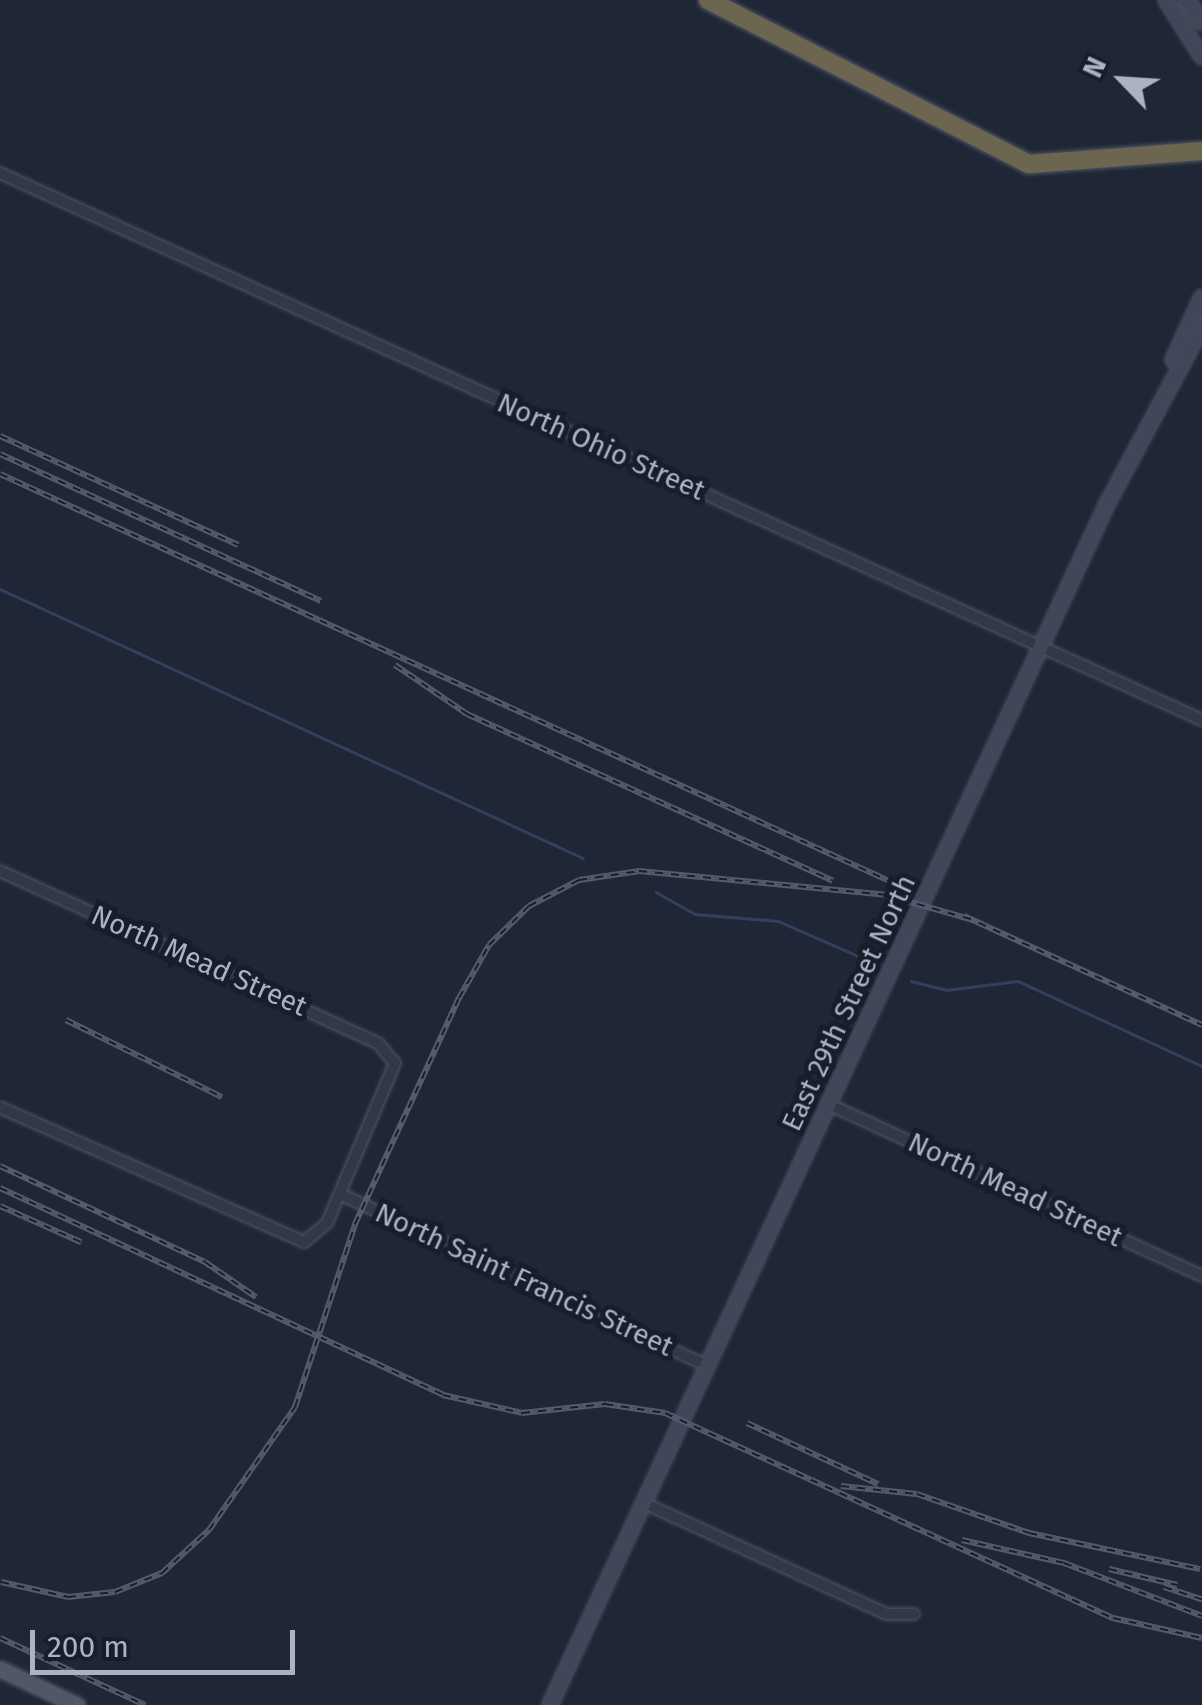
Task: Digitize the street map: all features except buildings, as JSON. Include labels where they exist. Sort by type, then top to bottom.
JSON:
[{"type":"highway","points":[[708,0],[1029,164],[1202,151]]},
{"type":"main road","points":[[0,1669],[77,1705]]},
{"type":"street","points":[[1166,0],[1202,57]]},
{"type":"street","points":[[1187,0],[1202,22]]},
{"type":"street","name":"North Ohio Street","points":[[0,172],[1202,720]]},
{"type":"street","points":[[1168,380],[1202,297]]},
{"type":"street","name":"East 29th Street North","points":[[550,1705],[1042,645],[1168,380],[1202,327]]},
{"type":"street","name":"North Mead Street","points":[[0,870],[351,1030],[393,1059],[340,1194]]},
{"type":"street","name":"North Mead Street","points":[[828,1104],[1202,1276]]},
{"type":"street","points":[[0,1106],[277,1237],[306,1242],[340,1194]]},
{"type":"street","name":"North Saint Francis Street","points":[[340,1194],[708,1366]]},
{"type":"street","points":[[644,1503],[886,1614],[914,1614]]},
{"type":"waterway","points":[[0,589],[583,858]]},
{"type":"waterway","points":[[656,892],[695,914],[778,921],[865,959]]},
{"type":"waterway","points":[[911,981],[946,990],[1018,981],[1202,1066]]},
{"type":"railway","points":[[0,436],[238,545]]},
{"type":"railway","points":[[0,454],[321,601]]},
{"type":"railway","points":[[0,474],[909,890]]},
{"type":"railway","points":[[395,665],[467,714],[833,881]]},
{"type":"railway","points":[[1,1582],[68,1597],[115,1592],[162,1573],[209,1530],[295,1407],[355,1224],[459,998],[489,945],[529,906],[579,880],[639,871],[886,895],[973,920]]},
{"type":"railway","points":[[964,916],[1202,1025]]},
{"type":"railway","points":[[66,1020],[222,1097]]},
{"type":"railway","points":[[0,1166],[205,1262],[256,1297]]},
{"type":"railway","points":[[0,1188],[443,1395],[522,1413],[605,1404],[665,1413],[1113,1618],[1202,1638]]},
{"type":"railway","points":[[0,1206],[81,1242]]},
{"type":"railway","points":[[747,1423],[878,1484]]},
{"type":"railway","points":[[841,1486],[917,1494],[1029,1533],[1200,1569]]},
{"type":"railway","points":[[962,1540],[1064,1563],[1202,1616]]},
{"type":"railway","points":[[1109,1569],[1177,1585]]},
{"type":"railway","points":[[1164,1587],[1202,1599]]},
{"type":"railway","points":[[0,1638],[145,1705]]}]
